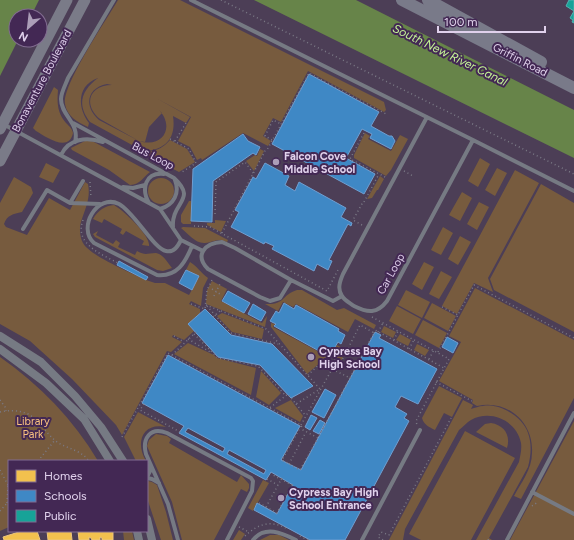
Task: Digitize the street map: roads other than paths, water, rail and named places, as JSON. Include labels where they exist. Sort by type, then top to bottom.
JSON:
[{"type":"main road","name":"Bonaventure Boulevard","points":[[1,126],[67,0]]},
{"type":"main road","name":"Bonaventure Boulevard","points":[[0,161],[84,0]]},
{"type":"main road","name":"Griffin Road","points":[[402,0],[441,8],[574,80]]},
{"type":"main road","name":"Griffin Road","points":[[428,0],[574,88]]},
{"type":"street","points":[[0,336],[41,362],[75,396],[101,427],[121,460]]},
{"type":"street","points":[[0,349],[46,384],[84,419],[109,460]]},
{"type":"street","points":[[148,523],[152,540]]},
{"type":"lane","points":[[75,142],[76,130],[63,108],[61,98],[68,78],[114,0]]},
{"type":"lane","points":[[191,0],[574,191]]},
{"type":"lane","points":[[291,280],[280,298],[270,301],[208,269],[203,261],[203,251],[208,246],[222,242],[333,301],[342,296],[339,289],[342,274],[427,117]]},
{"type":"lane","name":"Bus Loop","points":[[72,123],[174,178],[178,192],[175,199],[169,205],[160,209]]},
{"type":"lane","points":[[1,126],[16,131],[160,209],[181,240],[203,251]]},
{"type":"lane","points":[[61,155],[64,148],[81,139],[92,138],[112,144]]},
{"type":"lane","name":"Car Loop","points":[[342,296],[349,303],[364,311],[371,312],[378,310],[387,301],[473,140]]},
{"type":"lane","points":[[149,203],[145,195],[145,185],[154,175],[160,173],[167,174]]},
{"type":"lane","points":[[173,227],[174,212],[181,204],[184,195],[182,185],[174,178]]},
{"type":"lane","points":[[70,203],[82,181]]},
{"type":"lane","points":[[114,184],[133,188],[145,185]]},
{"type":"lane","points":[[23,229],[46,190],[70,203],[101,204]]},
{"type":"lane","points":[[181,240],[175,249],[166,252],[160,249],[134,217],[119,204],[113,202],[101,204],[95,209],[88,222],[87,233],[94,243],[157,275],[165,276],[177,271],[192,246]]},
{"type":"lane","points":[[507,540],[574,413]]},
{"type":"lane","points":[[178,540],[168,504],[144,446],[146,439],[155,431],[161,430],[251,478],[253,481],[252,491],[227,540]]},
{"type":"lane","points":[[362,540],[420,430]]},
{"type":"lane","points":[[148,475],[150,462]]},
{"type":"lane","points":[[148,478],[160,483]]},
{"type":"lane","points":[[532,492],[574,514]]},
{"type":"lane","points":[[253,540],[256,536],[263,532],[269,531],[283,533],[296,540]]},
{"type":"water","points":[[0,0],[39,0],[35,8],[8,8],[8,48],[14,48],[0,76]]},
{"type":"water","name":"South New River Canal","points":[[254,0],[356,0],[574,110],[574,158]]},
{"type":"place","name":"Falcon Cove Middle School","points":[[276,162]]},
{"type":"place","name":"Cypress Bay High School","points":[[311,357]]},
{"type":"place","name":"Cypress Bay High School Entrance","points":[[281,498]]},
{"type":"park label","name":"Library Park","points":[[33,427]]}]
